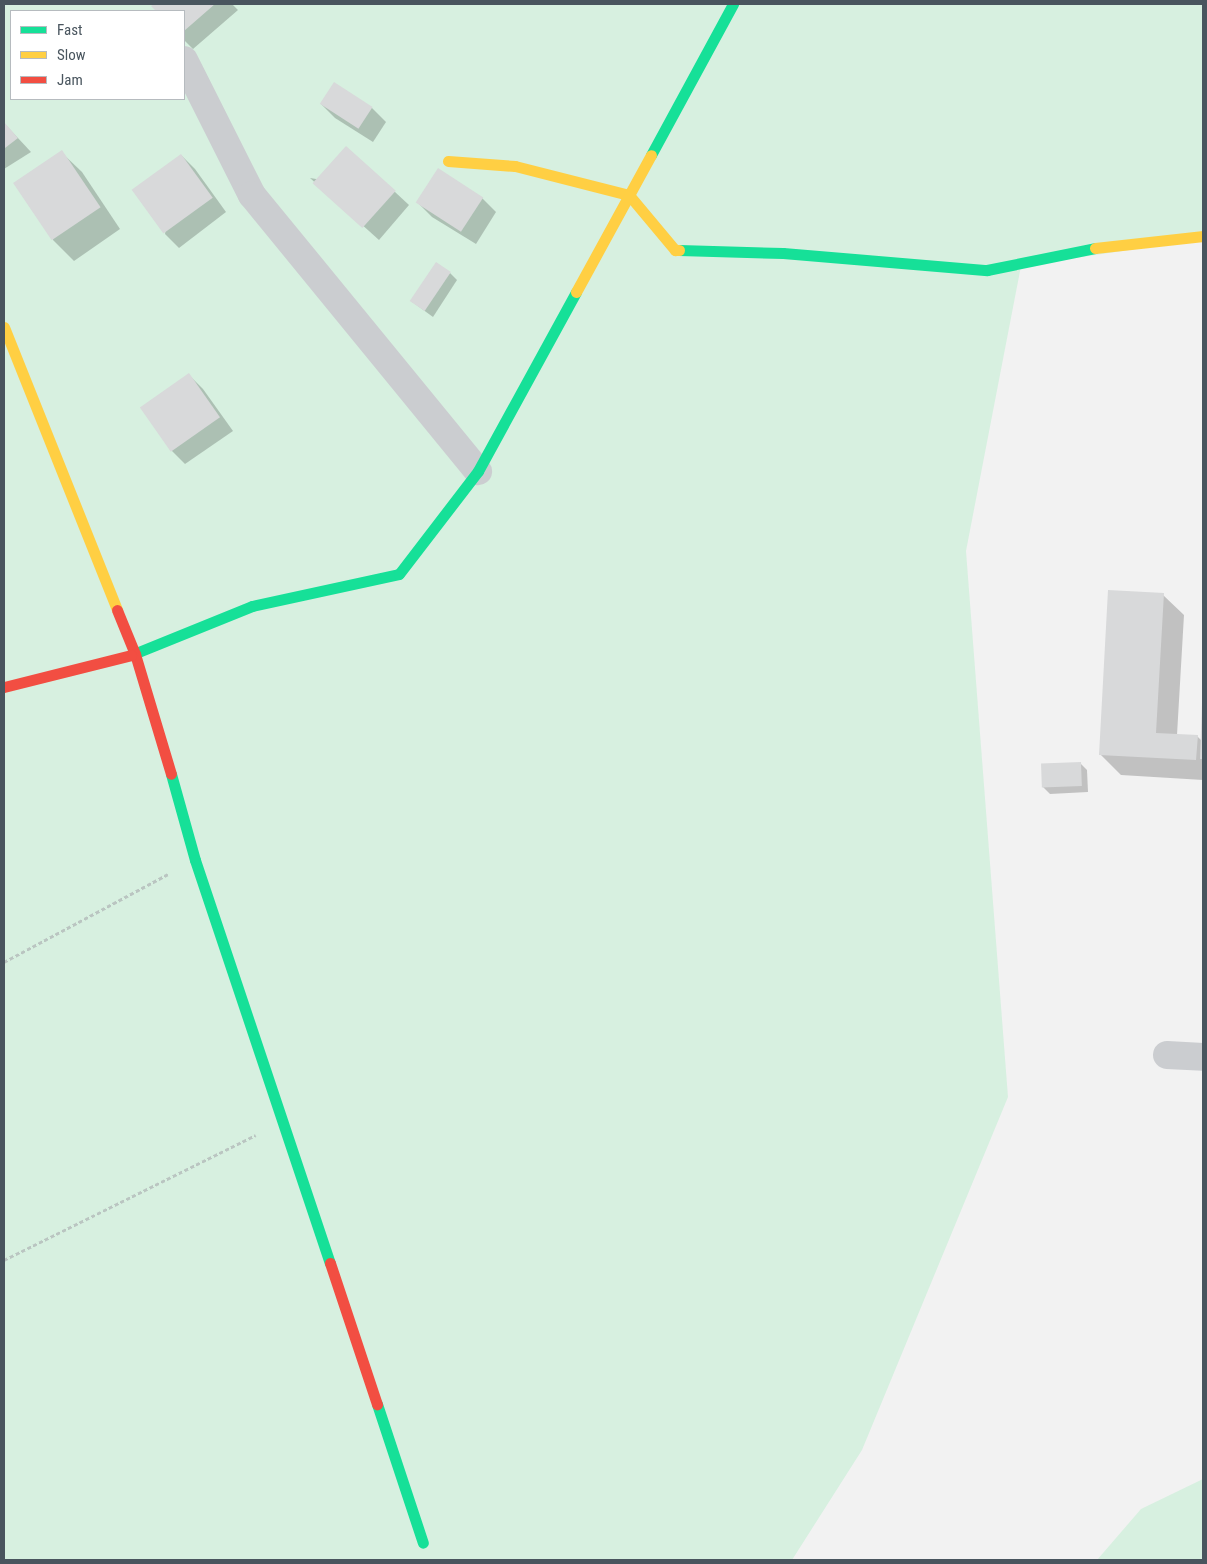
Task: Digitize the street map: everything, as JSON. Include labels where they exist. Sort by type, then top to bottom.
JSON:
[{"type":"street","points":[[4,687],[135,654],[252,606],[399,574],[478,471],[733,4]]},
{"type":"street","points":[[185,62],[252,195],[478,471]]},
{"type":"street","points":[[448,161],[515,166],[629,195],[675,250],[783,253],[987,270],[1109,245],[1203,236]]},
{"type":"street","points":[[4,327],[135,654],[172,772],[195,860],[423,1543]]},
{"type":"street","points":[[1167,1056],[1203,1057]]},
{"type":"path","points":[[4,962],[195,860]]},
{"type":"path","points":[[4,1260],[282,1122]]},
{"type":"green space","points":[[4,4],[1203,4],[1203,239],[1021,266],[966,551],[1008,1097],[862,1450],[792,1560],[4,1560]]},
{"type":"green space","points":[[1203,1479],[1203,1560],[1097,1560],[1141,1509]]},
{"type":"building","points":[[154,4],[215,4],[185,30],[185,10],[155,10],[151,6]]},
{"type":"building","points":[[334,82],[373,107],[358,129],[320,104]]},
{"type":"building","points":[[4,122],[18,138],[5,148],[4,147]]},
{"type":"building","points":[[346,146],[396,191],[362,228],[313,183]]},
{"type":"building","points":[[62,150],[101,207],[52,240],[13,183]]},
{"type":"building","points":[[181,154],[213,198],[163,234],[132,190]]},
{"type":"building","points":[[438,168],[483,197],[461,232],[416,202]]},
{"type":"building","points":[[436,262],[451,272],[425,311],[410,301]]},
{"type":"building","points":[[189,373],[220,417],[171,452],[140,407]]},
{"type":"building","points":[[1108,590],[1164,593],[1156,733],[1198,735],[1196,760],[1099,755]]},
{"type":"building","points":[[1202,703],[1203,759],[1200,759]]},
{"type":"building","points":[[1081,762],[1082,786],[1042,787],[1041,763]]},
{"type":"traffic: fast","points":[[651,155],[733,4]]},
{"type":"traffic: fast","points":[[679,250],[783,253],[987,270],[1095,248]]},
{"type":"traffic: fast","points":[[131,655],[252,606],[399,574],[478,471],[576,292]]},
{"type":"traffic: fast","points":[[171,774],[195,860],[330,1263]]},
{"type":"traffic: fast","points":[[377,1404],[423,1543]]},
{"type":"traffic: slow","points":[[576,292],[651,155]]},
{"type":"traffic: slow","points":[[448,161],[515,166],[629,195],[675,250],[679,250]]},
{"type":"traffic: slow","points":[[1095,248],[1203,236]]},
{"type":"traffic: slow","points":[[4,327],[117,610]]},
{"type":"traffic: jam","points":[[117,610],[135,654],[171,774]]},
{"type":"traffic: jam","points":[[4,687],[131,655]]},
{"type":"traffic: jam","points":[[330,1263],[377,1404]]}]
